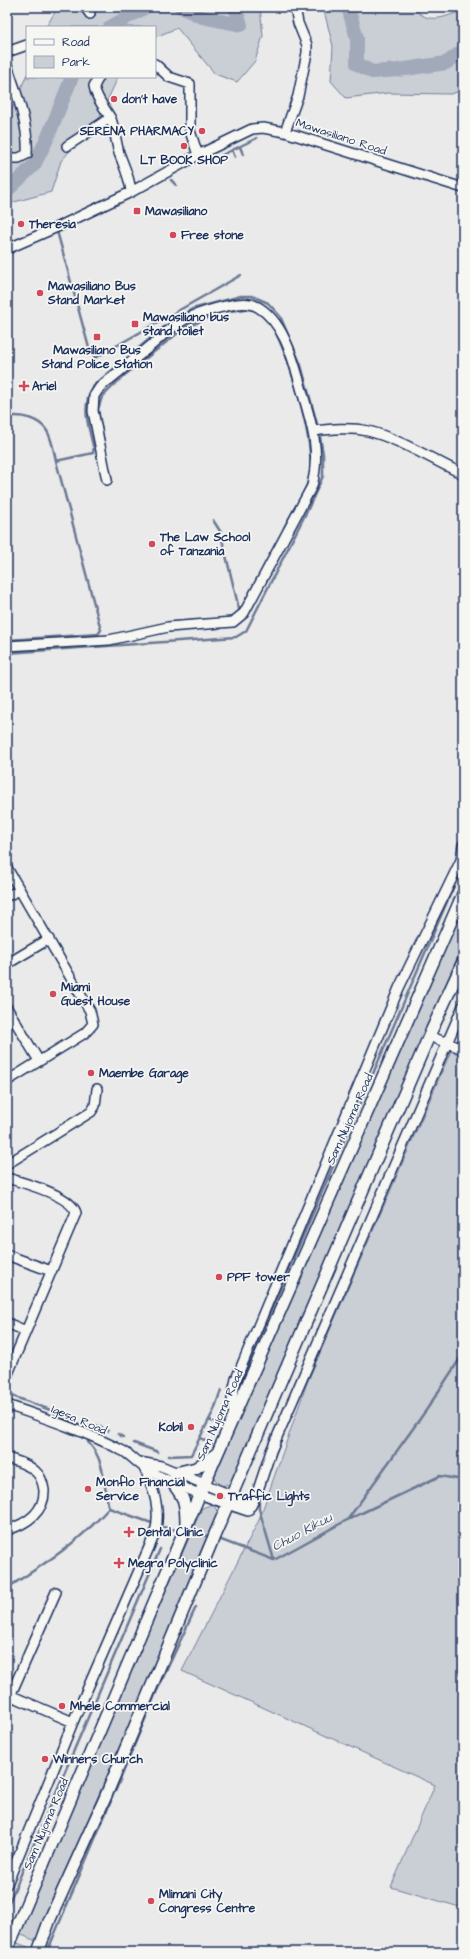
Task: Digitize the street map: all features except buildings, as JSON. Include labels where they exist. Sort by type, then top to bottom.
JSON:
[{"type":"main road","name":"Sam Nujoma Road","points":[[7,1950],[202,1489],[463,894]]},
{"type":"main road","points":[[39,1952],[50,1919],[88,1837],[215,1534],[463,962]]},
{"type":"main road","points":[[186,1528],[185,1502],[173,1477],[202,1466],[220,1449]]},
{"type":"street","points":[[286,132],[298,96],[307,53],[307,45],[298,23],[295,7]]},
{"type":"street","points":[[7,52],[26,45]]},
{"type":"street","points":[[7,64],[17,94],[28,144],[27,154],[20,158],[7,158]]},
{"type":"street","points":[[156,65],[169,77],[190,84],[190,131],[198,155]]},
{"type":"street","points":[[98,78],[94,86],[95,93],[110,118],[116,134],[119,152],[130,180],[132,192]]},
{"type":"street","points":[[67,146],[110,118]]},
{"type":"street","name":"Mawasiliano Road","points":[[7,249],[132,192],[198,155],[252,129],[263,128],[286,132],[463,188]]},
{"type":"street","points":[[7,646],[109,640],[168,626],[233,622],[240,617],[312,486],[317,452],[313,431],[294,363],[281,332],[270,316],[258,306],[250,303],[222,307],[188,318],[172,328],[96,392],[92,403],[93,411],[108,480]]},
{"type":"street","points":[[313,431],[350,429],[379,434],[463,474]]},
{"type":"street","points":[[234,1416],[232,1397],[236,1379],[399,988],[461,860],[463,845]]},
{"type":"street","points":[[7,868],[90,1011],[93,1024],[85,1033],[7,1081]]},
{"type":"street","points":[[7,896],[20,890]]},
{"type":"street","points":[[7,964],[49,940]]},
{"type":"street","points":[[448,1042],[463,1006]]},
{"type":"street","points":[[8,1011],[39,1061]]},
{"type":"street","points":[[430,1036],[463,1049]]},
{"type":"street","name":"Igesa Road","points":[[7,1405],[47,1419],[116,1448],[142,1465],[161,1466],[173,1477],[250,1507],[256,1496],[271,1450],[448,1042]]},
{"type":"street","points":[[7,1164],[92,1112],[95,1106],[97,1090]]},
{"type":"street","points":[[7,1178],[49,1192],[73,1205],[76,1213],[7,1376]]},
{"type":"street","points":[[7,1255],[51,1271]]},
{"type":"street","points":[[7,1323],[26,1331]]},
{"type":"street","points":[[7,1458],[34,1470],[42,1479],[44,1494],[43,1501],[35,1515],[20,1526],[7,1530]]},
{"type":"street","points":[[7,1884],[74,1722],[156,1533],[156,1505],[142,1465]]},
{"type":"street","points":[[56,1592],[8,1698],[74,1722]]},
{"type":"green space","points":[[58,7],[260,7],[263,36],[255,61],[237,82],[215,74],[177,28],[156,37],[156,26],[47,26]]},
{"type":"green space","points":[[323,7],[413,7],[419,13],[431,18],[443,17],[463,10],[463,90],[451,94],[388,93],[346,98],[331,81],[333,46]]},
{"type":"green space","points":[[26,76],[26,78],[118,78],[100,117],[61,161],[51,192],[7,204],[7,121]]},
{"type":"green space","points":[[463,890],[463,944],[231,1484],[220,1486],[214,1478]]},
{"type":"green space","points":[[451,1051],[463,1057],[463,1908],[391,1887],[435,1785],[182,1671],[259,1520],[307,1383]]},
{"type":"green space","points":[[213,1504],[219,1514],[36,1941],[17,1933],[202,1508]]},
{"type":"green space","points":[[12,1941],[33,1949],[32,1952],[8,1952]]},
{"type":"waterway","points":[[112,26],[146,7]]},
{"type":"waterway","points":[[181,7],[202,17],[241,25],[235,7]]},
{"type":"waterway","points":[[348,7],[357,38],[357,64],[372,72],[446,63],[463,51]]},
{"type":"waterway","points":[[7,186],[10,188],[34,165],[47,139],[72,78]]},
{"type":"waterway","points":[[222,155],[257,138]]},
{"type":"waterway","points":[[240,147],[243,154]]},
{"type":"waterway","points":[[232,150],[235,157]]},
{"type":"waterway","points":[[171,180],[176,185]]},
{"type":"waterway","points":[[57,231],[89,348],[95,358],[241,275]]},
{"type":"waterway","points":[[7,653],[236,637],[246,631],[308,509],[323,476],[323,454],[319,431],[301,365],[280,316],[268,303],[252,296],[241,296],[192,309],[164,327],[93,386],[89,394],[86,409],[93,446]]},
{"type":"waterway","points":[[101,444],[104,443],[98,409],[102,397],[121,378],[183,329],[221,312],[246,309],[255,310]]},
{"type":"waterway","points":[[275,331],[288,363],[301,404],[306,426],[310,464],[307,485],[284,528]]},
{"type":"waterway","points":[[7,417],[18,416],[29,418],[44,427],[53,446],[56,461],[93,453],[94,446]]},
{"type":"waterway","points":[[7,640],[98,634],[101,630],[56,461]]},
{"type":"waterway","points":[[213,520],[220,531],[240,613]]},
{"type":"waterway","points":[[241,1380],[459,874]]},
{"type":"waterway","points":[[348,1519],[427,1409],[463,1354]]},
{"type":"waterway","points":[[169,1456],[191,1455],[214,1410],[221,1390]]},
{"type":"waterway","points":[[7,1394],[53,1411],[61,1418],[79,1425],[88,1427],[96,1425],[108,1431]]},
{"type":"waterway","points":[[209,1420],[220,1424]]},
{"type":"waterway","points":[[118,1434],[123,1437]]},
{"type":"waterway","points":[[200,1438],[212,1444]]},
{"type":"waterway","points":[[88,1442],[94,1449],[101,1465],[109,1508]]},
{"type":"waterway","points":[[134,1443],[158,1452]]},
{"type":"waterway","points":[[273,1460],[277,1448]]},
{"type":"waterway","name":"Chuo Kikuu","points":[[216,1538],[274,1560],[347,1520],[440,1476],[463,1480]]},
{"type":"waterway","points":[[259,1499],[259,1509],[274,1560]]},
{"type":"waterway","name":"Chuo Kikuu","points":[[7,1588],[48,1561],[73,1542],[109,1508],[163,1527],[180,1531]]},
{"type":"waterway","name":"Chuo Kikuu","points":[[187,1532],[212,1537]]},
{"type":"waterway","points":[[7,1907],[160,1549]]},
{"type":"waterway","points":[[115,1792],[155,1695],[196,1607]]},
{"type":"waterway","points":[[47,1952],[111,1801]]},
{"type":"place","name":"don't have","points":[[114,99]]},
{"type":"place","name":"SERENA PHARMACY","points":[[202,131]]},
{"type":"place","name":"LT BOOK SHOP","points":[[184,146]]},
{"type":"place","name":"Mawasiliano","points":[[137,211]]},
{"type":"place","name":"Theresia","points":[[21,224]]},
{"type":"place","name":"Free stone","points":[[173,235]]},
{"type":"place","name":"Mawasiliano Bus Stand Market","points":[[40,293]]},
{"type":"place","name":"Mawasiliano bus stand toilet","points":[[135,324]]},
{"type":"place","name":"Mawasiliano Bus Stand Police Station","points":[[97,337]]},
{"type":"place","name":"Ariel","points":[[24,386]]},
{"type":"place","name":"The Law School of Tanzania","points":[[152,544]]},
{"type":"place","name":"Miami Guest House","points":[[53,994]]},
{"type":"place","name":"Maembe Garage","points":[[91,1073]]},
{"type":"place","name":"PPF tower","points":[[219,1277]]},
{"type":"place","name":"Kobil","points":[[191,1427]]},
{"type":"place","name":"Monflo Financial Service","points":[[88,1489]]},
{"type":"place","name":"Traffic Lights","points":[[220,1496]]},
{"type":"place","name":"Dental Clinic","points":[[129,1532]]},
{"type":"place","name":"Megra Polyclinic","points":[[119,1563]]},
{"type":"place","name":"Mhele Commercial","points":[[62,1706]]},
{"type":"place","name":"Winners Church","points":[[45,1759]]},
{"type":"place","name":"Mlimani City Congress Centre","points":[[151,1901]]}]
